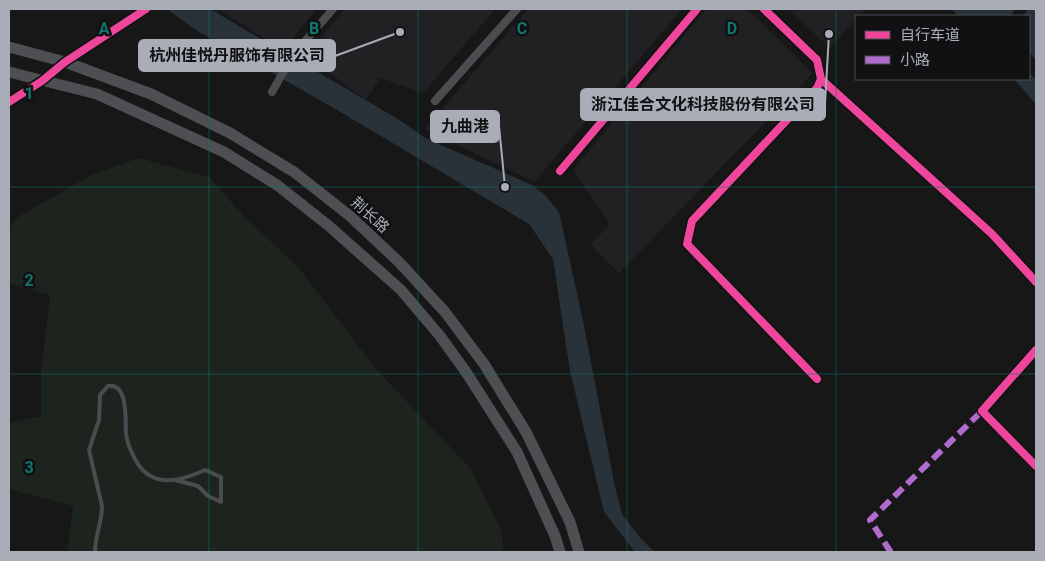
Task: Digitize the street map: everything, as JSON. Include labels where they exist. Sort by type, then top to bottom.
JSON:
[{"type":"main road","name":"荆长路","points":[[9,47],[65,62],[150,94],[230,133],[294,172],[350,216],[399,262],[445,312],[473,349],[526,432],[570,522],[580,552]]},
{"type":"main road","points":[[9,72],[97,94],[224,152],[277,185],[329,226],[394,283],[440,336],[466,372],[517,452],[555,536],[560,552]]},
{"type":"street","points":[[9,102],[42,81],[65,62],[146,9]]},
{"type":"street","points":[[272,92],[293,54],[333,9]]},
{"type":"street","points":[[435,101],[516,9]]},
{"type":"street","points":[[560,171],[697,9]]},
{"type":"street","points":[[764,9],[817,60],[821,79],[817,88],[692,221],[687,244],[817,380]]},
{"type":"street","points":[[821,79],[992,234],[1036,282]]},
{"type":"street","points":[[1036,350],[982,411],[1036,466]]},
{"type":"lane","points":[[95,552],[95,541],[102,514],[102,506],[89,450],[99,420],[100,394],[108,386],[117,387],[122,396],[125,410],[126,434],[138,465],[145,474],[163,481],[175,480],[182,480],[205,470],[221,478],[221,502],[208,496],[198,486],[175,480]]},
{"type":"shaded area","points":[[169,9],[210,9],[398,119],[425,138],[532,185],[546,196],[559,212],[622,514],[641,539],[655,552],[635,552],[604,512],[570,371],[553,259],[529,224],[332,107],[199,32]]},
{"type":"shaded area","points":[[218,9],[317,9],[283,50]]},
{"type":"shaded area","points":[[345,9],[495,9],[423,93],[380,78],[366,100],[305,55]]},
{"type":"shaded area","points":[[528,9],[682,9],[534,182],[425,129]]},
{"type":"shaded area","points":[[706,9],[747,9],[813,73],[619,273],[590,245],[610,224],[573,170]]},
{"type":"shaded area","points":[[788,9],[866,9],[860,15],[855,15],[855,20],[830,48]]},
{"type":"shaded area","points":[[952,9],[1015,9],[1011,15],[957,15]]},
{"type":"shaded area","points":[[1028,9],[1036,9],[1036,60],[1030,53],[1030,15],[1024,15]]},
{"type":"shaded area","points":[[1030,74],[1036,83],[1036,104],[1015,80],[1030,80]]},
{"type":"shaded area","points":[[139,158],[209,177],[243,215],[299,268],[375,368],[470,468],[501,530],[504,552],[67,552],[73,506],[9,489],[9,423],[41,416],[41,371],[50,295],[9,284],[9,228],[19,216],[93,174]]},
{"type":"waterway","points":[[1030,75],[1036,82]]},
{"type":"marked path","points":[[889,552],[870,520],[982,411]]},
{"type":"cycle path","points":[[9,102],[42,81],[65,62],[146,9]]},
{"type":"cycle path","points":[[560,171],[697,9]]},
{"type":"cycle path","points":[[764,9],[817,60],[821,79],[992,234],[1036,282]]},
{"type":"cycle path","points":[[817,379],[687,244],[692,221],[817,88],[821,79]]},
{"type":"cycle path","points":[[1036,350],[982,411],[1036,466]]},
{"type":"place","name":"杭州佳悦丹服饰有限公司","points":[[400,32]]},
{"type":"place","name":"浙江佳合文化科技股份有限公司","points":[[829,34]]},
{"type":"place","name":"九曲港","points":[[505,187]]}]
